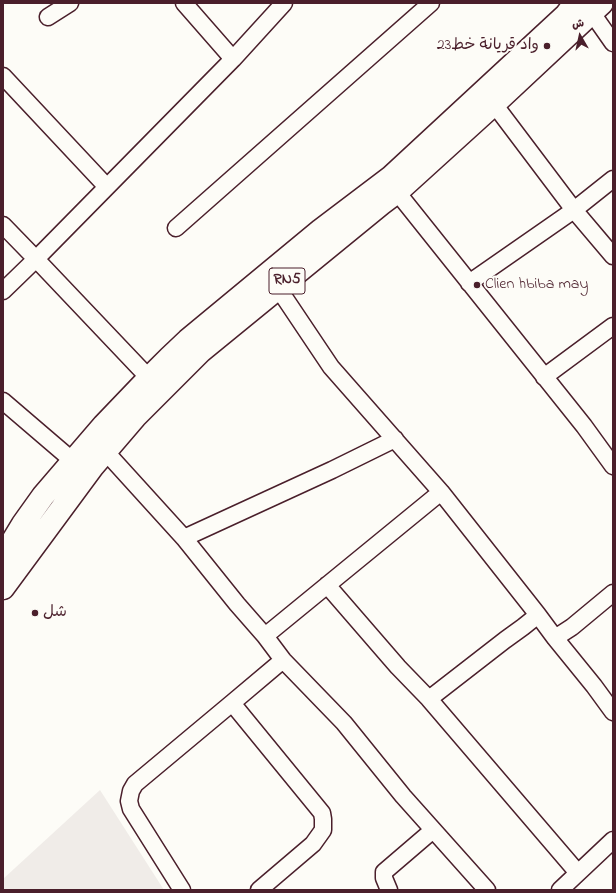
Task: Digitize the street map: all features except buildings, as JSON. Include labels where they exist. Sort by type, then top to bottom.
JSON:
[{"type":"highway","name":"RN5","points":[[3,557],[23,524],[43,496],[104,425],[149,378],[194,345],[278,288],[397,192],[494,104],[590,6]]},
{"type":"highway","name":"RN5","points":[[3,588],[93,466],[194,345],[320,230],[391,177],[560,20],[590,6]]},
{"type":"highway","points":[[23,524],[40,537]]},
{"type":"street","points":[[48,17],[70,3]]},
{"type":"street","points":[[184,3],[233,59]]},
{"type":"street","points":[[3,291],[233,59],[284,3]]},
{"type":"street","points":[[176,228],[431,3]]},
{"type":"street","points":[[590,6],[613,43]]},
{"type":"street","points":[[3,76],[107,187]]},
{"type":"street","points":[[494,104],[574,210],[613,256]]},
{"type":"street","points":[[469,283],[574,210],[613,179]]},
{"type":"street","points":[[397,192],[584,426],[613,466]]},
{"type":"street","points":[[3,226],[149,378]]},
{"type":"street","points":[[278,288],[331,367],[441,492],[613,712]]},
{"type":"street","points":[[544,377],[613,326]]},
{"type":"street","points":[[3,401],[73,461]]},
{"type":"street","points":[[184,538],[332,470],[395,439]]},
{"type":"street","points":[[105,451],[184,538],[283,660],[344,723],[403,796],[487,890]]},
{"type":"street","points":[[265,636],[441,492]]},
{"type":"street","points":[[327,585],[398,668],[429,699],[578,872]]},
{"type":"street","points":[[555,638],[572,627],[613,593]]},
{"type":"street","points":[[429,699],[538,615]]},
{"type":"street","points":[[182,890],[131,809],[129,801],[131,791],[135,784],[283,660]]},
{"type":"street","points":[[232,703],[322,813],[323,819],[323,830],[313,844],[259,890]]},
{"type":"street","points":[[389,890],[384,878],[384,872],[433,830]]},
{"type":"street","points":[[560,890],[613,840]]},
{"type":"shaded area","points":[[100,790],[164,890],[3,890],[3,879]]},
{"type":"place","name":"واد قريانة خط23","points":[[547,46]]},
{"type":"place","name":"Clien hbiba may","points":[[477,285]]},
{"type":"place","name":"شل","points":[[35,613]]}]
